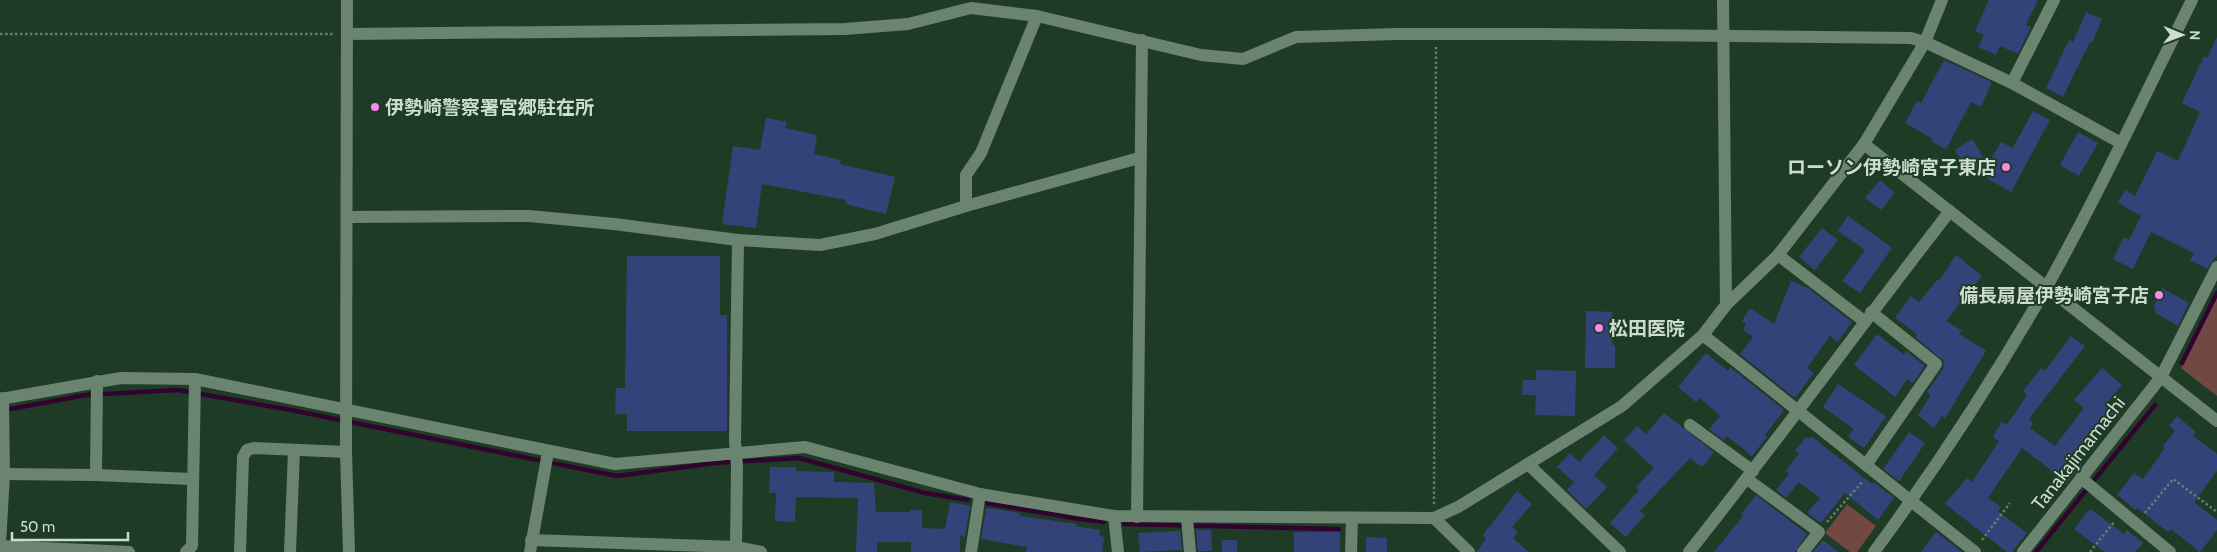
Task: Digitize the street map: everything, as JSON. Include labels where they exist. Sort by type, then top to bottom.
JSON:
[{"type":"street","points":[[347,0],[346,452],[349,552]]},
{"type":"street","points":[[1723,0],[1726,305]]},
{"type":"street","points":[[129,552],[0,545],[4,474],[1,398],[121,378],[195,379],[548,452],[615,464],[805,447],[980,494],[1114,516],[1187,518],[1434,518],[1458,507],[1622,406],[1703,335],[1726,305],[1778,255],[1864,144],[1925,42],[1942,0]]},
{"type":"street","points":[[2012,83],[2054,0]]},
{"type":"street","points":[[1874,552],[1911,502],[1967,418],[2046,288],[2192,0]]},
{"type":"street","points":[[347,34],[845,29],[908,24],[971,8],[1037,16],[1201,55],[1243,58],[1296,37],[1436,34],[1911,38],[1925,42],[2012,83],[2121,143]]},
{"type":"street","points":[[966,206],[966,175],[981,153],[1037,16]]},
{"type":"street","points":[[1137,517],[1139,158],[1142,40]]},
{"type":"street","points":[[1864,144],[2217,422]]},
{"type":"street","points":[[348,217],[529,216],[614,224],[738,240],[820,245],[875,234],[966,206],[1139,158]]},
{"type":"street","points":[[1689,552],[1799,411],[1868,316],[1950,211]]},
{"type":"street","points":[[736,547],[738,240]]},
{"type":"street","points":[[1778,255],[1936,364],[1869,468]]},
{"type":"street","name":"Tanakajimamachi","points":[[2024,552],[2080,478],[2162,377],[2217,267]]},
{"type":"street","points":[[1703,335],[1974,552]]},
{"type":"street","points":[[186,552],[192,546],[195,379]]},
{"type":"street","points":[[96,475],[97,382]]},
{"type":"street","points":[[1690,424],[1819,532],[1803,552]]},
{"type":"street","points":[[240,552],[243,457],[247,450],[254,448],[346,452]]},
{"type":"street","points":[[290,552],[294,450]]},
{"type":"street","points":[[548,452],[531,546],[736,547],[761,552]]},
{"type":"street","points":[[1528,464],[1620,552]]},
{"type":"street","points":[[4,474],[192,479]]},
{"type":"street","points":[[2080,478],[2170,552]]},
{"type":"street","points":[[971,552],[980,494]]},
{"type":"street","points":[[1114,516],[1118,552]]},
{"type":"street","points":[[1187,518],[1190,552]]},
{"type":"street","points":[[1351,552],[1352,518]]},
{"type":"street","points":[[1434,518],[1470,552]]},
{"type":"path","points":[[0,34],[347,34]]},
{"type":"path","points":[[1434,518],[1436,34]]},
{"type":"path","points":[[1819,532],[1869,468]]},
{"type":"path","points":[[2136,524],[2173,479],[2217,512]]},
{"type":"path","points":[[1974,552],[2010,503]]},
{"type":"path","points":[[2090,552],[2122,512]]},
{"type":"shaded area","points":[[2217,297],[2217,396],[2181,368]]},
{"type":"shaded area","points":[[1847,504],[1876,526],[1857,552],[1850,552],[1825,533]]},
{"type":"building","points":[[1989,0],[2038,0],[2026,25],[2031,27],[2018,54],[2000,46],[1996,55],[1978,47],[1984,35],[1975,31]]},
{"type":"building","points":[[2086,12],[2102,19],[2092,43],[2090,42],[2063,97],[2046,88],[2069,40],[2073,42]]},
{"type":"building","points":[[2217,37],[2217,255],[2207,269],[2190,260],[2194,253],[2151,232],[2133,269],[2113,259],[2124,237],[2129,240],[2141,216],[2118,203],[2125,190],[2135,196],[2157,151],[2178,161],[2200,112],[2182,103],[2204,56],[2207,58]]},
{"type":"building","points":[[1944,60],[1992,82],[1981,107],[1971,102],[1946,149],[1932,142],[1933,139],[1905,123],[1917,101],[1921,103]]},
{"type":"building","points":[[2033,111],[2050,120],[2011,192],[1972,170],[1968,172],[1955,150],[1972,139],[1988,165],[2001,142],[2013,148]]},
{"type":"building","points":[[766,118],[787,122],[785,128],[817,135],[814,154],[841,160],[840,164],[895,177],[886,214],[845,204],[846,200],[762,184],[756,228],[722,224],[733,146],[760,150]]},
{"type":"building","points":[[2078,132],[2098,143],[2079,176],[2060,165]]},
{"type":"building","points":[[1880,180],[1895,193],[1881,210],[1865,198]]},
{"type":"building","points":[[1848,216],[1892,248],[1860,293],[1842,281],[1865,250],[1838,231]]},
{"type":"building","points":[[1822,228],[1838,240],[1815,270],[1799,257]]},
{"type":"building","points":[[1956,255],[1982,276],[1946,321],[1962,331],[1959,334],[1986,351],[1945,418],[1942,416],[1934,428],[1918,415],[1931,395],[1927,392],[1943,369],[1944,361],[1915,337],[1917,334],[1895,318],[1911,296],[1919,302],[1937,280],[1939,281]]},
{"type":"building","points":[[627,256],[720,256],[720,315],[727,315],[727,431],[627,431],[627,414],[615,414],[616,388],[625,388]]},
{"type":"building","points":[[1791,281],[1808,288],[1852,322],[1838,342],[1830,336],[1807,368],[1814,373],[1795,398],[1740,354],[1753,337],[1743,330],[1746,324],[1742,321],[1750,308],[1774,324]]},
{"type":"building","points":[[2162,288],[2189,303],[2178,326],[2156,313],[2154,306]]},
{"type":"building","name":"松田医院","points":[[1586,311],[1612,312],[1612,345],[1615,345],[1615,368],[1585,368]]},
{"type":"building","points":[[1877,334],[1904,355],[1906,351],[1925,366],[1913,383],[1907,379],[1895,397],[1854,365]]},
{"type":"building","points":[[2071,336],[2085,346],[2029,419],[2033,423],[2030,428],[2055,446],[2084,408],[2074,400],[2102,368],[2122,385],[2107,403],[2117,411],[2107,424],[2104,422],[2089,441],[2091,444],[2078,460],[2082,464],[2066,484],[2022,448],[1988,498],[2001,507],[1998,511],[2027,533],[2012,552],[2007,552],[1945,504],[1967,478],[1972,482],[1999,441],[1993,437],[2002,422],[2007,425],[2027,395],[2023,391],[2041,368],[2045,371]]},
{"type":"building","points":[[1706,353],[1728,371],[1730,367],[1784,410],[1752,456],[1727,436],[1724,440],[1709,429],[1720,416],[1700,398],[1696,402],[1678,387]]},
{"type":"building","points":[[1536,370],[1576,371],[1575,416],[1535,415],[1536,395],[1522,395],[1523,380],[1536,380]]},
{"type":"building","points":[[1838,384],[1886,416],[1864,448],[1848,437],[1854,429],[1823,407]]},
{"type":"building","points":[[1664,413],[1714,452],[1702,467],[1690,458],[1640,511],[1645,515],[1626,537],[1610,523],[1639,490],[1636,487],[1654,468],[1624,440],[1637,426],[1646,434]]},
{"type":"building","points":[[2177,416],[2196,432],[2193,436],[2217,454],[2217,471],[2194,502],[2217,520],[2217,530],[2200,552],[2171,529],[2168,532],[2117,495],[2134,473],[2143,479],[2165,448],[2163,446],[2175,431],[2169,426]]},
{"type":"building","points":[[1909,432],[1925,443],[1899,481],[1883,469]]},
{"type":"building","points":[[1604,435],[1618,448],[1594,475],[1607,487],[1586,509],[1567,490],[1574,482],[1557,467],[1570,453],[1579,462]]},
{"type":"building","points":[[1811,436],[1872,484],[1874,482],[1894,498],[1878,520],[1845,493],[1821,523],[1807,513],[1820,498],[1799,482],[1786,498],[1776,490],[1789,474],[1785,471],[1799,454],[1795,451],[1806,437],[1809,439]]},
{"type":"building","points":[[770,467],[796,467],[796,471],[834,472],[834,482],[874,483],[876,512],[922,510],[922,528],[945,529],[950,502],[970,506],[965,537],[960,536],[960,552],[911,552],[911,542],[877,542],[877,552],[856,552],[858,498],[796,497],[795,522],[775,521],[776,493],[769,493]]},
{"type":"building","points":[[1517,491],[1532,504],[1512,527],[1518,532],[1513,538],[1529,552],[1477,552],[1486,538],[1483,535]]},
{"type":"building","points":[[1756,495],[1807,534],[1795,552],[1714,552],[1743,516],[1741,514]]},
{"type":"building","points":[[986,509],[1020,513],[1020,516],[1077,524],[1076,526],[1100,530],[1099,536],[1104,537],[1102,552],[1026,552],[1027,547],[981,539]]},
{"type":"building","points":[[2090,509],[2124,534],[2127,530],[2143,543],[2135,552],[2105,552],[2074,529]]},
{"type":"building","points":[[1196,530],[1211,530],[1212,551],[1198,551]]},
{"type":"building","points":[[1180,531],[1182,550],[1140,552],[1138,533]]},
{"type":"building","points":[[1294,532],[1340,532],[1340,552],[1294,552]]},
{"type":"building","points":[[1936,532],[1948,541],[1962,552],[1921,552]]},
{"type":"building","points":[[1366,537],[1387,538],[1387,552],[1366,552]]},
{"type":"building","points":[[1222,540],[1237,540],[1237,552],[1222,552]]},
{"type":"building","points":[[1823,540],[1838,552],[1813,552]]},
{"type":"waterway","points":[[2182,363],[2217,293]]},
{"type":"waterway","points":[[5,410],[86,395],[178,390],[291,410],[617,476],[715,463],[799,458],[925,493],[968,500]]},
{"type":"waterway","points":[[2036,552],[2155,405]]},
{"type":"waterway","points":[[986,503],[1104,522]]},
{"type":"waterway","points":[[1124,524],[1339,529]]},
{"type":"place","name":"伊勢崎警察署宮郷駐在所","points":[[375,107]]},
{"type":"place","name":"ローソン伊勢崎宮子東店","points":[[2006,167]]},
{"type":"place","name":"備長扇屋伊勢崎宮子店","points":[[2159,295]]},
{"type":"place","name":"松田医院","points":[[1599,328]]}]
